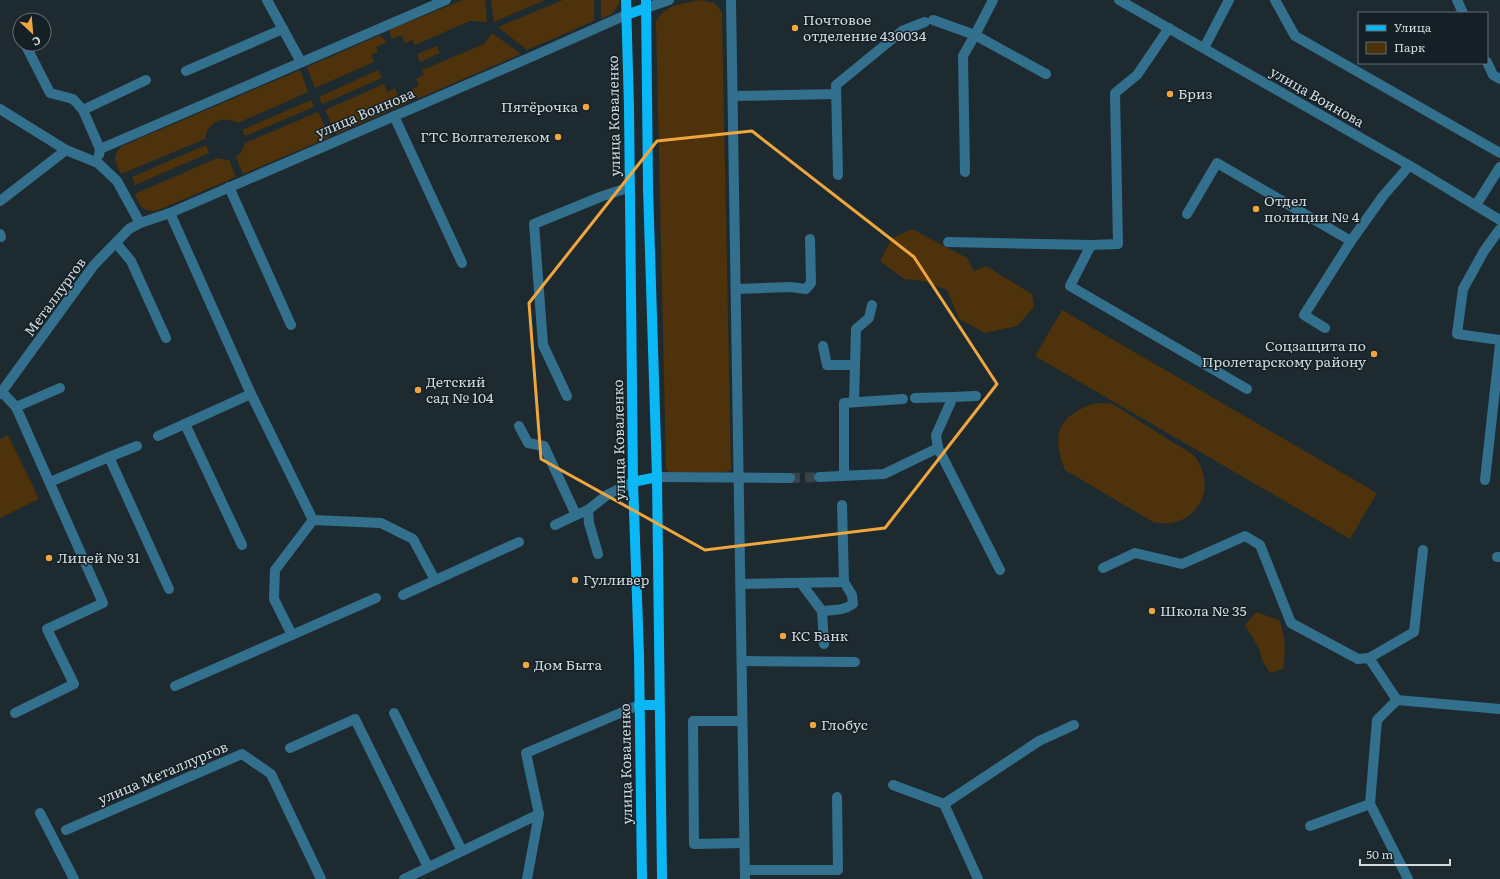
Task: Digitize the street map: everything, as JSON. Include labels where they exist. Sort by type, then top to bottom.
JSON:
[{"type":"main road","name":"улица Коваленко","points":[[626,0],[630,187],[633,482],[642,879]]},
{"type":"main road","name":"улица Воинова","points":[[626,15],[646,4]]},
{"type":"main road","points":[[646,4],[648,188],[657,476],[662,879]]},
{"type":"main road","points":[[630,187],[648,188]]},
{"type":"main road","points":[[633,482],[657,476]]},
{"type":"main road","points":[[639,705],[659,705]]},
{"type":"street","points":[[267,0],[301,62]]},
{"type":"street","points":[[100,149],[446,0]]},
{"type":"street","name":"улица Воинова","points":[[646,4],[670,0]]},
{"type":"street","points":[[731,0],[740,477],[745,874],[838,870],[837,797]]},
{"type":"street","points":[[965,172],[963,56],[993,0]]},
{"type":"street","name":"улица Воинова","points":[[1119,0],[1409,166],[1500,220]]},
{"type":"street","points":[[1204,48],[1227,0]]},
{"type":"street","points":[[1275,0],[1295,36],[1500,153]]},
{"type":"street","points":[[1457,0],[1463,12]]},
{"type":"street","name":"улица Воинова","points":[[140,223],[170,213],[531,58],[626,15]]},
{"type":"street","points":[[838,175],[836,85],[902,31],[929,21],[975,35],[1046,74]]},
{"type":"street","points":[[186,71],[283,28]]},
{"type":"street","points":[[948,242],[1091,245],[1118,244],[1115,93],[1137,75],[1169,28]]},
{"type":"street","points":[[29,52],[50,93],[73,99],[83,110],[100,149],[98,163]]},
{"type":"street","points":[[1488,64],[1493,75],[1500,80]]},
{"type":"street","points":[[83,110],[146,80]]},
{"type":"street","points":[[733,96],[836,94]]},
{"type":"street","points":[[0,109],[66,150],[98,163],[117,181],[140,223]]},
{"type":"street","points":[[394,116],[462,263]]},
{"type":"street","points":[[0,200],[66,150]]},
{"type":"street","points":[[1187,214],[1217,163],[1351,241]]},
{"type":"street","points":[[1325,328],[1304,315],[1351,241],[1383,196],[1409,166]]},
{"type":"street","points":[[1476,205],[1500,167]]},
{"type":"street","points":[[229,187],[291,325]]},
{"type":"street","points":[[567,396],[543,345],[534,224],[600,197],[630,187]]},
{"type":"street","points":[[170,213],[251,394],[313,520]]},
{"type":"street","name":"Металлургов","points":[[1,393],[94,265],[129,229],[140,223]]},
{"type":"street","points":[[1500,229],[1484,252],[1463,288],[1457,334],[1500,340]]},
{"type":"street","points":[[736,289],[790,287],[806,289],[811,283],[810,239]]},
{"type":"street","points":[[116,243],[131,261],[166,338]]},
{"type":"street","points":[[1091,245],[1070,286],[1247,389]]},
{"type":"street","points":[[854,402],[856,329],[869,318],[872,305]]},
{"type":"street","points":[[1484,480],[1500,344]]},
{"type":"street","points":[[823,346],[827,365],[855,365]]},
{"type":"street","points":[[16,407],[60,388]]},
{"type":"street","points":[[1,393],[16,407],[102,603],[47,629],[74,684],[15,713]]},
{"type":"street","points":[[158,436],[251,394]]},
{"type":"street","points":[[915,398],[976,396]]},
{"type":"street","points":[[953,397],[936,435],[938,448],[1000,570]]},
{"type":"street","points":[[844,476],[844,403],[903,399]]},
{"type":"street","points":[[185,424],[242,545]]},
{"type":"street","points":[[519,426],[528,443],[544,446],[576,515]]},
{"type":"street","points":[[50,482],[137,446]]},
{"type":"street","points":[[818,477],[884,474],[938,448]]},
{"type":"street","points":[[109,457],[169,589]]},
{"type":"street","points":[[657,476],[790,478]]},
{"type":"street","points":[[555,525],[588,510],[607,495],[633,482]]},
{"type":"street","points":[[822,611],[846,608],[853,604],[852,595],[844,582],[842,506]]},
{"type":"street","points":[[588,510],[589,523],[598,554]]},
{"type":"street","points":[[313,520],[381,523],[413,538],[435,580]]},
{"type":"street","points":[[292,635],[274,599],[275,570],[313,520]]},
{"type":"street","points":[[1103,568],[1136,553],[1182,564],[1245,536],[1260,544],[1290,623],[1358,659],[1369,658],[1414,632],[1423,550]]},
{"type":"street","points":[[403,595],[519,542]]},
{"type":"street","points":[[741,584],[844,582]]},
{"type":"street","points":[[801,583],[822,611],[824,644]]},
{"type":"street","points":[[175,686],[376,598]]},
{"type":"street","points":[[1369,658],[1396,700]]},
{"type":"street","points":[[742,661],[855,662]]},
{"type":"street","points":[[1396,700],[1500,709]]},
{"type":"street","points":[[1396,700],[1377,720],[1370,804],[1408,879]]},
{"type":"street","points":[[527,879],[539,814],[526,753],[639,705]]},
{"type":"street","points":[[394,713],[462,851]]},
{"type":"street","points":[[290,748],[355,719],[428,867]]},
{"type":"street","points":[[742,721],[693,721],[694,844],[744,843]]},
{"type":"street","points":[[944,804],[1039,741],[1074,725]]},
{"type":"street","name":"улица Металлургов","points":[[66,830],[242,754],[270,774],[322,879]]},
{"type":"street","points":[[893,785],[944,804],[978,879]]},
{"type":"street","points":[[1310,826],[1370,804]]},
{"type":"street","points":[[40,813],[74,879]]},
{"type":"street","points":[[404,879],[539,814]]},
{"type":"highlighted area","points":[[752,131],[914,257],[997,384],[885,528],[705,550],[541,459],[529,303],[657,141]]},
{"type":"green space","points":[[463,0],[485,0],[487,22],[470,21],[415,45],[412,40],[405,43],[401,35],[392,39],[389,30]]},
{"type":"green space","points":[[491,0],[545,0],[494,22]]},
{"type":"green space","points":[[563,0],[594,0],[594,21],[527,50],[498,27]]},
{"type":"green space","points":[[601,0],[619,0],[619,4],[612,14],[601,19]]},
{"type":"green space","points":[[700,0],[715,3],[722,13],[731,469],[727,472],[669,472],[666,469],[656,21],[665,11],[675,5]]},
{"type":"green space","points":[[492,33],[521,54],[417,99],[412,89],[419,86],[416,79],[424,75],[422,70],[484,44]]},
{"type":"green space","points":[[380,35],[387,42],[376,47],[378,52],[371,55],[374,62],[315,88],[307,67]]},
{"type":"green space","points":[[437,46],[440,53],[420,62],[417,54]]},
{"type":"green space","points":[[300,70],[308,92],[238,123],[227,120],[217,121],[209,128],[205,139],[121,174],[117,166],[115,156],[122,146]]},
{"type":"green space","points":[[378,70],[382,78],[322,104],[319,97]]},
{"type":"green space","points":[[384,84],[387,92],[395,88],[398,96],[405,93],[409,102],[336,134],[325,110]]},
{"type":"green space","points":[[311,100],[314,107],[245,136],[242,130]]},
{"type":"green space","points":[[318,112],[330,137],[243,174],[236,157],[242,151],[245,143]]},
{"type":"green space","points":[[206,145],[209,153],[135,185],[132,177]]},
{"type":"green space","points":[[217,158],[229,160],[236,177],[156,211],[144,209],[140,205],[135,194]]},
{"type":"green space","points":[[912,229],[967,258],[974,271],[986,266],[1032,294],[1034,307],[1017,326],[985,333],[959,319],[947,290],[924,281],[904,279],[880,261],[892,238]]},
{"type":"green space","points":[[1062,310],[1377,493],[1350,539],[1035,356]]},
{"type":"green space","points":[[1102,403],[1113,404],[1195,457],[1204,477],[1205,484],[1203,498],[1195,510],[1186,518],[1170,523],[1153,522],[1065,470],[1058,447],[1059,432],[1062,426],[1066,420],[1080,409],[1086,406]]},
{"type":"green space","points":[[8,435],[39,499],[0,518],[0,439]]},
{"type":"green space","points":[[1256,612],[1279,620],[1285,644],[1283,669],[1270,673],[1262,660],[1259,648],[1245,625]]},
{"type":"tunnel","points":[[790,478],[819,477]]},
{"type":"place","name":"Почтовое отделение 430034","points":[[795,28]]},
{"type":"place","name":"Бриз","points":[[1170,94]]},
{"type":"place","name":"Пятёрочка","points":[[586,107]]},
{"type":"place","name":"ГТС Волгателеком","points":[[558,137]]},
{"type":"place","name":"Отдел полиции № 4","points":[[1256,209]]},
{"type":"place","name":"Соцзащита по Пролетарскому району","points":[[1374,354]]},
{"type":"place","name":"Детский сад № 104","points":[[418,390]]},
{"type":"place","name":"Лицей № 31","points":[[49,558]]},
{"type":"place","name":"Гулливер","points":[[575,580]]},
{"type":"place","name":"Школа № 35","points":[[1152,611]]},
{"type":"place","name":"КС Банк","points":[[783,636]]},
{"type":"place","name":"Дом Быта","points":[[526,665]]},
{"type":"place","name":"Глобус","points":[[813,725]]}]
